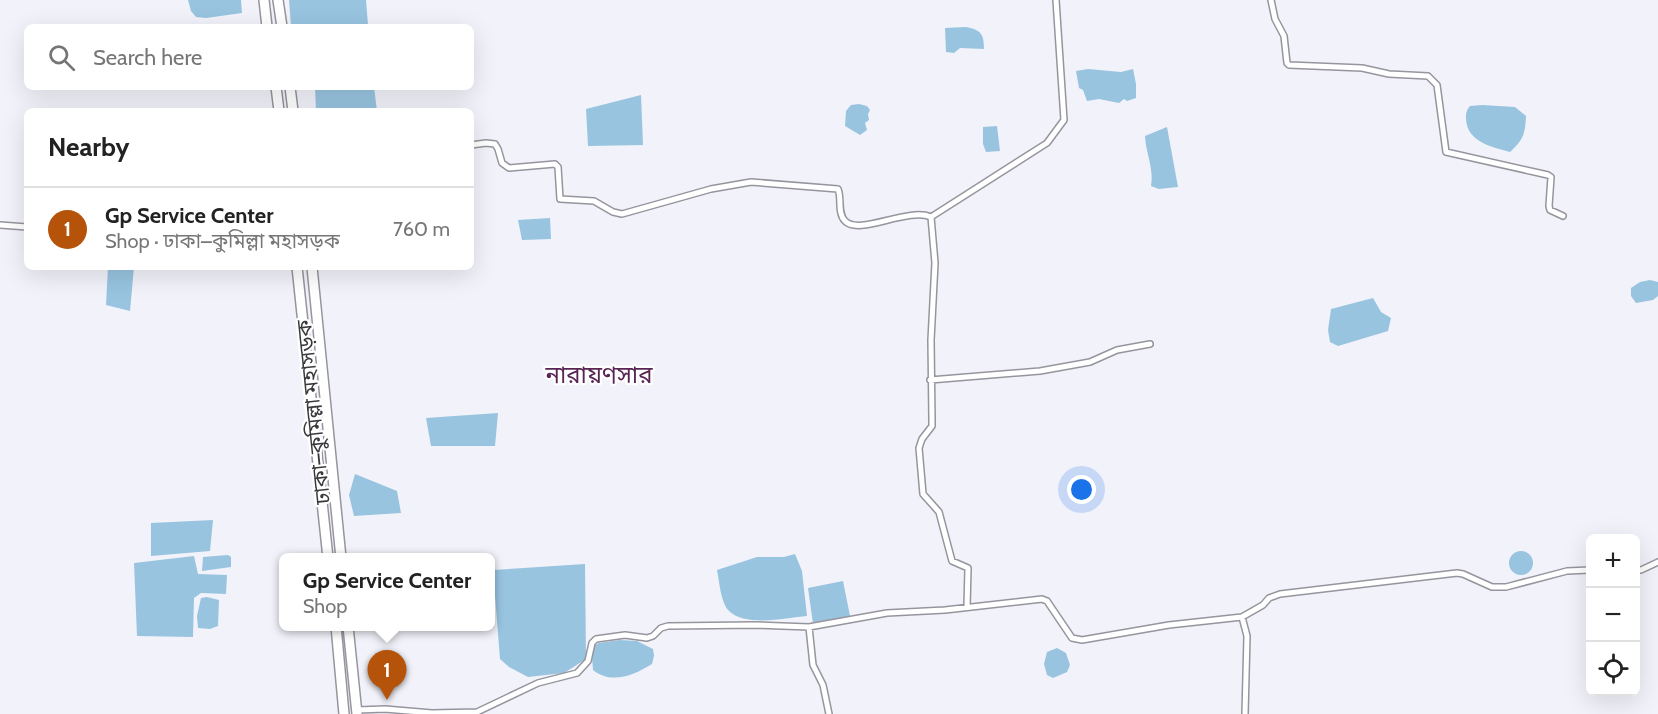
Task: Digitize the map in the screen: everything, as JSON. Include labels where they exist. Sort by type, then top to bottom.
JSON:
[{"type":"highway","points":[[264,0],[267,24]]},
{"type":"highway","points":[[278,0],[282,24]]},
{"type":"highway","points":[[276,90],[279,108]]},
{"type":"highway","points":[[290,90],[292,107]]},
{"type":"highway","name":"ঢাকা–কুমিল্লা মহাসড়ক","points":[[297,270],[327,553]]},
{"type":"highway","name":"ঢাকা–কুমিল্লা মহাসড়ক","points":[[312,270],[340,553]]},
{"type":"highway","points":[[336,631],[344,714]]},
{"type":"highway","points":[[348,631],[357,712]]},
{"type":"street","points":[[931,217],[1047,143],[1064,120],[1056,0]]},
{"type":"street","points":[[1271,0],[1275,19],[1284,36],[1289,65],[1362,68],[1389,74],[1428,76],[1437,85],[1446,153],[1548,175],[1551,177],[1550,210],[1563,216]]},
{"type":"street","points":[[474,145],[495,144],[502,163],[508,168],[555,164],[558,167],[560,199],[594,201],[613,212],[622,214],[711,189],[751,182],[838,189],[842,216],[845,222],[852,225],[875,225],[886,219],[922,214],[931,217]]},
{"type":"street","points":[[931,217],[935,272],[930,380],[932,426],[918,448],[923,494],[939,512],[952,561],[968,568],[968,607]]},
{"type":"street","points":[[0,225],[24,227]]},
{"type":"street","points":[[930,380],[1040,371],[1090,362],[1118,350],[1150,344]]},
{"type":"street","points":[[1640,570],[1658,562]]},
{"type":"street","points":[[357,712],[386,709],[432,713],[477,711],[538,682],[577,673],[588,661],[592,643],[596,639],[625,635],[647,638],[668,626],[809,627],[887,613],[945,610],[1042,599],[1047,601],[1072,638],[1082,640],[1169,625],[1242,617],[1263,605],[1269,598],[1300,591],[1457,573],[1492,587],[1506,587],[1567,572],[1586,570]]},
{"type":"street","points":[[1242,617],[1247,636],[1245,714]]},
{"type":"street","points":[[809,627],[813,665],[823,685],[829,714]]},
{"type":"water","points":[[188,0],[241,0],[242,13],[206,18],[196,17],[191,11]]},
{"type":"water","points":[[289,0],[366,0],[368,24],[291,24]]},
{"type":"water","points":[[966,27],[981,34],[984,49],[960,48],[954,53],[946,52],[945,28]]},
{"type":"water","points":[[1088,69],[1121,72],[1133,69],[1136,98],[1127,101],[1124,99],[1119,103],[1099,99],[1087,101],[1083,90],[1079,88],[1076,71]]},
{"type":"water","points":[[315,90],[374,90],[377,108],[316,108]]},
{"type":"water","points":[[641,95],[643,145],[588,146],[586,109]]},
{"type":"water","points":[[851,105],[867,106],[870,110],[869,120],[865,123],[867,130],[860,135],[845,126],[846,111]]},
{"type":"water","points":[[1470,106],[1515,107],[1526,116],[1523,136],[1510,152],[1482,142],[1467,127],[1467,111]]},
{"type":"water","points":[[997,126],[1000,151],[986,152],[983,144],[983,127]]},
{"type":"water","points":[[1167,127],[1178,187],[1159,189],[1151,186],[1145,136]]},
{"type":"water","points":[[550,218],[551,239],[522,240],[518,220]]},
{"type":"water","points":[[108,270],[134,270],[130,311],[106,305]]},
{"type":"water","points":[[1650,280],[1658,282],[1658,296],[1653,300],[1636,303],[1631,296],[1631,288],[1640,282]]},
{"type":"water","points":[[1373,298],[1381,312],[1391,318],[1388,331],[1338,346],[1330,342],[1328,330],[1331,309]]},
{"type":"water","points":[[498,413],[495,446],[431,446],[426,418]]},
{"type":"water","points":[[355,474],[397,491],[401,513],[354,516],[349,495]]},
{"type":"water","points":[[213,520],[210,551],[151,556],[151,523]]},
{"type":"water","points":[[1521,551],[1526,552],[1532,558],[1532,568],[1526,574],[1521,575],[1516,574],[1510,568],[1509,563],[1510,558],[1516,552]]},
{"type":"water","points":[[795,554],[802,571],[807,616],[749,620],[729,611],[724,603],[717,570],[757,557],[784,557]]},
{"type":"water","points":[[228,555],[231,557],[231,567],[202,571],[203,557]]},
{"type":"water","points":[[194,556],[198,574],[227,575],[226,594],[201,593],[194,598],[193,637],[137,636],[134,563]]},
{"type":"water","points":[[585,564],[586,659],[564,673],[528,677],[509,667],[500,659],[495,570]]},
{"type":"water","points":[[843,581],[850,616],[813,624],[808,588]]},
{"type":"water","points":[[201,598],[219,600],[218,626],[210,629],[198,628],[197,616]]},
{"type":"water","points":[[620,640],[637,641],[653,649],[652,664],[638,672],[615,678],[600,675],[593,670],[594,646]]},
{"type":"water","points":[[1057,648],[1066,653],[1070,665],[1067,672],[1053,678],[1047,675],[1044,664],[1047,652]]},
{"type":"place","name":"Gp Service Center","points":[[387,700]]},
{"type":"district","name":"নারায়ণসার","points":[[599,374]]}]
